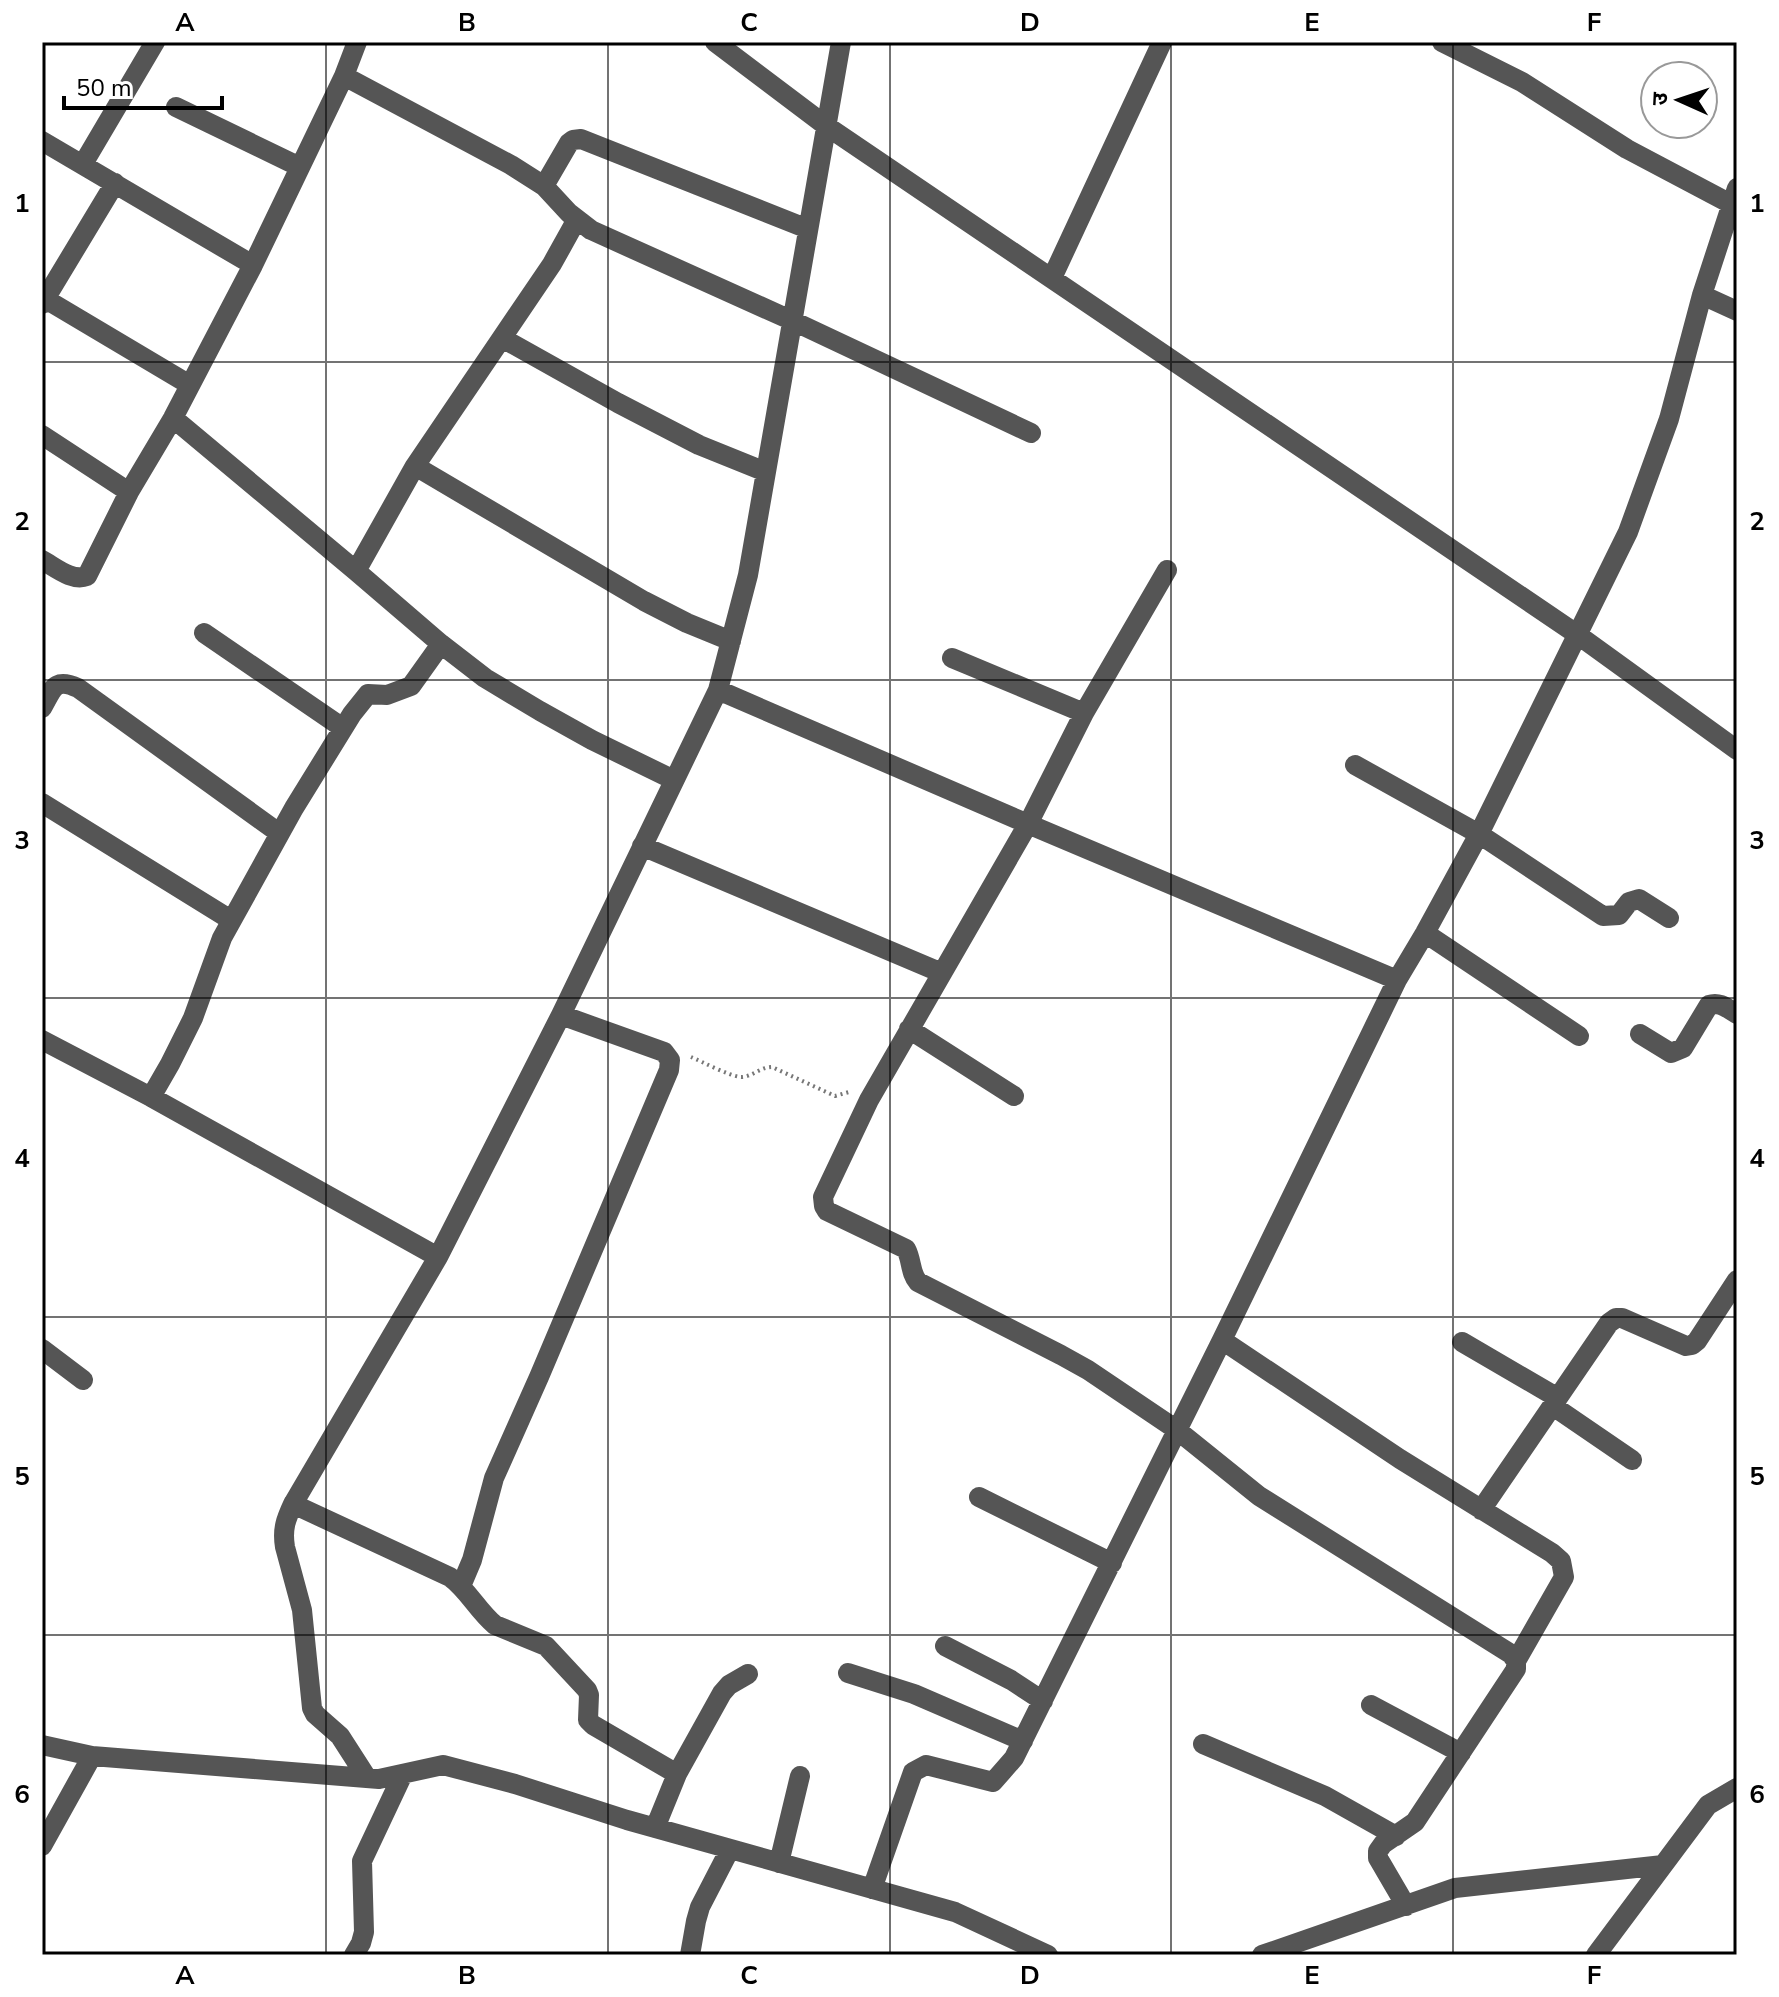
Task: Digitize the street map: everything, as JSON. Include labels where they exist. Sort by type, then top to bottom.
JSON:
[{"type":"street","points":[[83,164],[155,42]]},
{"type":"street","points":[[42,560],[73,577],[81,579],[87,576],[129,492],[173,418],[253,265],[344,76],[357,42]]},
{"type":"street","points":[[715,42],[825,125],[1578,635],[1737,750]]},
{"type":"street","points":[[367,1778],[340,1736],[312,1708],[302,1610],[285,1547],[284,1523],[438,1257],[561,1015],[718,690],[748,575],[841,42]]},
{"type":"street","points":[[1052,278],[1162,42]]},
{"type":"street","points":[[872,1889],[913,1772],[926,1765],[993,1782],[1014,1758],[1397,980],[1479,834],[1578,635],[1633,518],[1669,419],[1702,295],[1734,196],[1627,149],[1522,82],[1442,42]]},
{"type":"street","points":[[344,76],[511,165],[544,186],[569,213],[591,230],[1031,433]]},
{"type":"street","points":[[176,107],[300,167]]},
{"type":"street","points":[[544,186],[569,143],[581,139],[808,229]]},
{"type":"street","points":[[42,141],[253,265]]},
{"type":"street","points":[[115,183],[43,300],[190,385]]},
{"type":"street","points":[[356,571],[415,466],[552,264],[577,219]]},
{"type":"street","points":[[1702,295],[1737,311]]},
{"type":"street","points":[[502,338],[699,445],[766,472]]},
{"type":"street","points":[[173,418],[485,678],[592,740],[674,780]]},
{"type":"street","points":[[42,435],[129,492]]},
{"type":"street","points":[[415,466],[644,601],[731,641]]},
{"type":"street","points":[[1167,570],[1084,713],[1028,824],[878,1084],[823,1197],[824,1206],[827,1211],[906,1249],[913,1277],[918,1282],[1061,1355],[1177,1430],[1259,1496],[1511,1654],[1516,1661]]},
{"type":"street","points":[[204,633],[343,728]]},
{"type":"street","points":[[151,1097],[193,1018],[231,920],[343,728],[368,694],[387,695],[411,686],[441,644]]},
{"type":"street","points":[[952,658],[1084,713]]},
{"type":"street","points":[[42,708],[56,685],[67,683],[78,688],[279,833]]},
{"type":"street","points":[[718,690],[1397,980]]},
{"type":"street","points":[[1355,765],[1479,834],[1603,916],[1619,915],[1629,902],[1639,899],[1669,918]]},
{"type":"street","points":[[42,803],[231,920]]},
{"type":"street","points":[[642,846],[942,973]]},
{"type":"street","points":[[1425,933],[1579,1036]]},
{"type":"street","points":[[1640,1034],[1671,1053],[1677,1052],[1683,1048],[1709,1005],[1722,1005],[1737,1014]]},
{"type":"street","points":[[461,1586],[472,1560],[494,1478],[669,1070],[670,1060],[664,1052],[561,1015]]},
{"type":"street","points":[[909,1029],[1014,1096]]},
{"type":"street","points":[[42,1040],[438,1257]]},
{"type":"street","points":[[1481,1510],[1609,1323],[1622,1318],[1686,1346],[1692,1345],[1737,1280]]},
{"type":"street","points":[[1222,1340],[1400,1459],[1552,1553],[1564,1569],[1564,1577],[1516,1661],[1516,1669],[1461,1753],[1415,1822],[1383,1844],[1378,1851],[1378,1858],[1406,1906]]},
{"type":"street","points":[[1462,1342],[1555,1402],[1632,1460]]},
{"type":"street","points":[[42,1349],[83,1380]]},
{"type":"street","points":[[979,1497],[1112,1563]]},
{"type":"street","points":[[293,1504],[450,1577],[495,1625],[540,1642],[556,1657],[587,1690],[588,1720],[593,1725],[677,1774]]},
{"type":"street","points":[[945,1646],[1011,1680],[1043,1701]]},
{"type":"street","points":[[848,1673],[914,1694],[1023,1741]]},
{"type":"street","points":[[655,1828],[677,1774],[722,1693],[748,1674]]},
{"type":"street","points":[[1371,1705],[1461,1753]]},
{"type":"street","points":[[1203,1744],[1325,1796],[1396,1836]]},
{"type":"street","points":[[42,1745],[92,1756],[379,1779],[443,1765],[955,1912],[1048,1955]]},
{"type":"street","points":[[42,1846],[92,1756]]},
{"type":"street","points":[[354,1955],[364,1932],[362,1861],[403,1774]]},
{"type":"street","points":[[779,1863],[800,1776]]},
{"type":"street","points":[[1596,1955],[1708,1805],[1737,1788]]},
{"type":"street","points":[[690,1955],[700,1907],[730,1849]]},
{"type":"street","points":[[1262,1955],[1316,1945],[1455,1888],[1663,1865]]},
{"type":"path","points":[[670,1060],[685,1055],[741,1077],[761,1068],[772,1067],[835,1096],[878,1084]]}]
